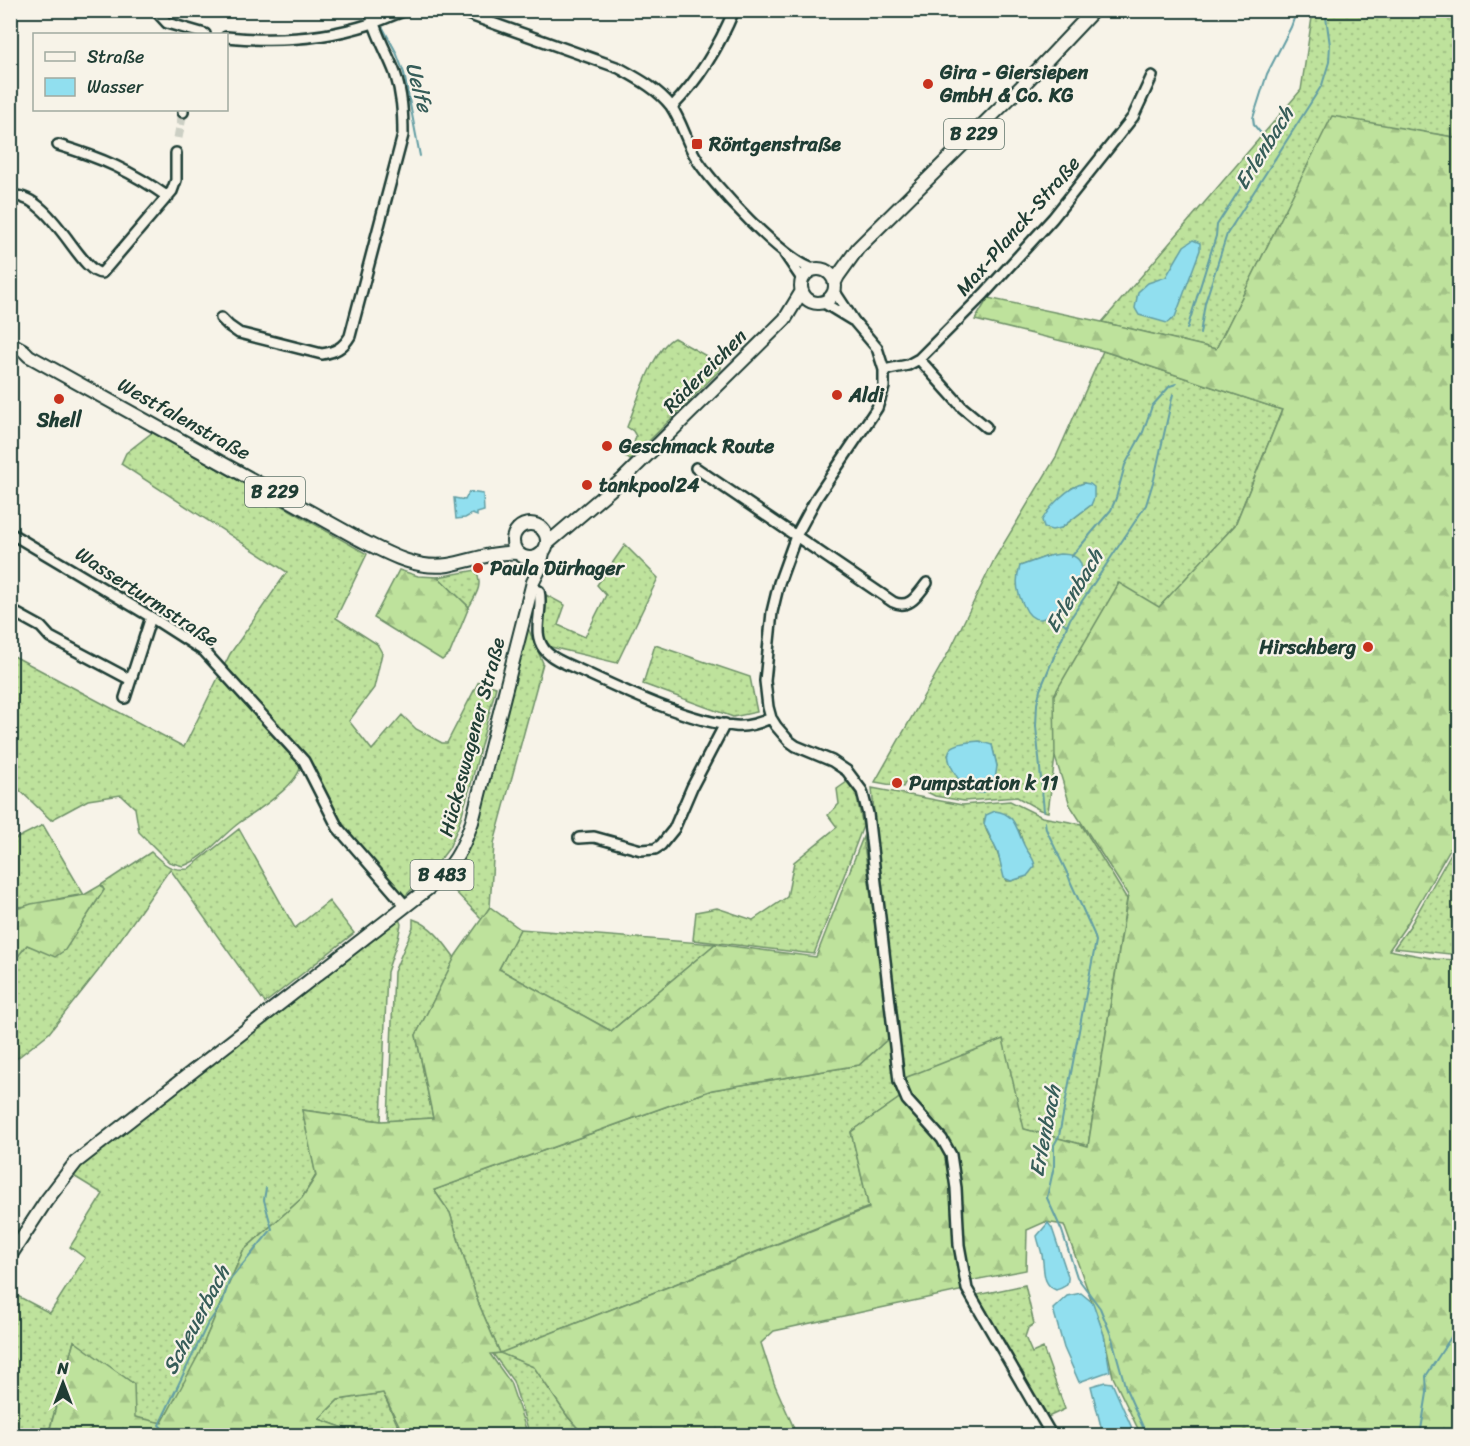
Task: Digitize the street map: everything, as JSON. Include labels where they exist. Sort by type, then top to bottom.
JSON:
[{"type":"main road","name":"B 229","points":[[819,269],[830,268],[858,248],[1029,79],[1094,10]]},
{"type":"main road","name":"B 229","points":[[835,287],[838,276],[858,248]]},
{"type":"main road","points":[[819,269],[830,273],[835,287],[831,298],[818,303],[806,298],[802,286],[806,273],[819,269]]},
{"type":"main road","name":"Rädereichen","points":[[545,548],[572,521],[587,511],[623,479],[785,319],[802,286]]},
{"type":"main road","name":"Rädereichen","points":[[785,319],[818,303]]},
{"type":"main road","name":"Westfalenstraße","points":[[10,342],[29,356],[388,554],[413,563],[436,566],[488,555],[523,555]]},
{"type":"main road","name":"Westfalenstraße","points":[[10,352],[29,356]]},
{"type":"main road","name":"Rädereichen","points":[[542,528],[572,521]]},
{"type":"main road","points":[[526,524],[534,524],[542,528],[547,534],[545,548],[536,557],[523,555],[514,546],[513,538],[519,528],[526,524]]},
{"type":"main road","name":"Westfalenstraße","points":[[488,555],[513,538]]},
{"type":"main road","name":"Hückeswagener Straße","points":[[10,1256],[46,1200],[76,1162],[405,905],[447,871],[455,861],[465,845],[533,585],[545,548]]},
{"type":"main road","name":"Hückeswagener Straße","points":[[523,555],[532,567],[533,585]]},
{"type":"street","points":[[155,10],[167,23],[198,33]]},
{"type":"street","points":[[221,318],[229,326],[246,335],[322,354],[335,352],[345,345],[350,336],[403,135],[403,107],[400,92],[394,71],[372,23],[370,10]]},
{"type":"street","points":[[228,38],[294,39],[328,34],[372,23],[406,10]]},
{"type":"street","points":[[456,10],[619,68],[642,81],[672,107],[695,156],[714,184],[784,252],[808,268],[819,269]]},
{"type":"street","points":[[672,107],[702,72],[717,47],[734,10]]},
{"type":"street","name":"Max-Planck-Straße","points":[[884,370],[908,365],[919,359],[984,294],[1053,218],[1133,117],[1152,76]]},
{"type":"street","points":[[58,145],[93,155],[118,166],[141,178],[168,197]]},
{"type":"street","points":[[10,196],[29,199],[60,229],[89,267],[97,273],[102,273],[168,197],[176,180],[176,153]]},
{"type":"street","points":[[784,252],[800,276],[802,286]]},
{"type":"street","points":[[835,287],[854,321],[875,344],[884,370],[885,387],[880,402],[817,497],[796,536],[779,583],[769,633],[765,681],[771,718],[789,741],[840,766],[853,777],[860,787],[868,813],[899,1081],[907,1100],[942,1139],[951,1155],[956,1188],[959,1245],[967,1288],[1052,1436]]},
{"type":"street","points":[[818,303],[854,321]]},
{"type":"street","points":[[919,359],[962,407],[986,426]]},
{"type":"street","points":[[696,468],[898,604],[903,605],[912,601],[927,583]]},
{"type":"street","name":"Wasserturmstraße","points":[[11,535],[151,617],[204,651],[304,761],[339,828],[405,905]]},
{"type":"street","points":[[533,585],[539,591],[540,596],[538,635],[548,654],[658,704],[725,724],[737,727],[771,718]]},
{"type":"street","points":[[10,610],[41,627],[50,637],[131,680]]},
{"type":"street","points":[[125,698],[151,617]]},
{"type":"street","points":[[579,838],[594,837],[641,850],[655,849],[661,845],[674,829],[692,787],[725,724]]},
{"type":"green space","points":[[1313,11],[1459,11],[1459,138],[1332,117],[1216,349],[1102,322],[1301,90]]},
{"type":"green space","points":[[1332,116],[1459,138],[1459,833],[1407,924],[1389,950],[1436,959],[1459,960],[1459,1435],[1141,1435],[1113,1377],[1104,1335],[1064,1225],[1045,1222],[1027,1230],[1026,1270],[969,1281],[966,1271],[957,1163],[953,1149],[942,1130],[912,1101],[902,1079],[1003,1039],[1024,1129],[1088,1146],[1128,895],[1070,805],[1055,757],[1054,695],[1119,583],[1159,607],[1235,525],[1282,410],[1103,351],[975,320],[988,298],[1216,349]]},
{"type":"green space","points":[[674,338],[719,363],[721,369],[630,460],[625,456],[636,436],[627,427],[652,365],[666,344]]},
{"type":"green space","points":[[1103,351],[1282,410],[1235,525],[1159,608],[1118,583],[1055,757],[1048,812],[1017,797],[964,801],[935,796],[927,792],[927,787],[919,782],[907,779],[903,787],[875,782],[952,646],[995,558],[1056,457]],"holes":[[[1084,483],[1091,505],[1061,528],[1047,512],[1072,488]],[[1048,556],[1082,572],[1061,604],[1020,566]],[[992,745],[997,766],[969,789],[951,765],[948,755]]]},
{"type":"green space","points":[[153,432],[367,554],[336,618],[377,644],[382,653],[374,688],[349,721],[372,750],[402,715],[416,729],[442,743],[447,743],[479,681],[496,687],[471,784],[449,848],[434,868],[405,896],[401,895],[375,866],[337,819],[319,784],[313,765],[223,668],[230,654],[287,572],[121,464],[126,453]]},
{"type":"green space","points":[[625,545],[658,578],[617,663],[551,647],[542,629],[546,595],[565,605],[558,625],[585,637],[606,595],[597,585]]},
{"type":"green space","points":[[399,570],[418,576],[438,577],[469,607],[450,653],[442,660],[374,618]]},
{"type":"green space","points":[[476,570],[479,585],[469,607],[438,577]]},
{"type":"green space","points":[[528,628],[543,663],[494,843],[490,907],[482,919],[446,882],[460,866],[473,840]]},
{"type":"green space","points":[[655,645],[750,677],[757,712],[733,717],[643,684]]},
{"type":"green space","points":[[10,654],[184,747],[220,674],[301,762],[299,770],[294,779],[276,797],[239,823],[206,853],[183,866],[169,862],[139,832],[135,808],[121,795],[88,800],[51,820],[11,782]]},
{"type":"green space","points":[[847,782],[856,794],[863,826],[814,954],[693,940],[696,912],[717,908],[753,920],[787,897],[794,862],[837,827],[828,815],[839,804],[837,789]]},
{"type":"green space","points":[[872,788],[962,805],[1010,801],[1042,817],[1081,824],[1127,899],[1088,1146],[1024,1129],[902,1079],[879,875]],"holes":[[[984,820],[1019,830],[1024,847],[1030,855],[1027,876],[1007,881]]]},
{"type":"green space","points":[[43,825],[84,895],[27,906],[11,906],[11,841]]},
{"type":"green space","points":[[239,829],[295,928],[329,901],[354,933],[265,1003],[170,869],[98,971],[49,1033],[11,1063],[10,965],[27,945],[40,949],[85,919],[104,890],[101,885],[151,852],[168,866],[188,869]]},
{"type":"green space","points":[[863,837],[890,1037],[859,1065],[712,1090],[434,1190],[450,1213],[478,1302],[500,1353],[490,1354],[510,1382],[528,1435],[404,1435],[383,1393],[338,1400],[319,1419],[363,1435],[48,1436],[74,1341],[134,1384],[135,1417],[162,1423],[199,1354],[243,1251],[302,1198],[316,1176],[302,1110],[381,1121],[433,1118],[416,1035],[456,955],[490,907],[520,929],[499,969],[611,1031],[715,944],[816,957]]},
{"type":"green space","points":[[1459,839],[1459,955],[1394,948],[1410,926]]},
{"type":"green space","points":[[101,885],[104,890],[65,950],[55,957],[27,945],[11,965],[11,906],[20,908],[84,895]]},
{"type":"green space","points":[[399,919],[401,924],[398,939],[387,972],[381,1121],[302,1110],[316,1175],[302,1198],[243,1251],[199,1354],[177,1398],[161,1423],[134,1417],[74,1341],[48,1435],[11,1435],[10,1292],[50,1313],[85,1258],[70,1247],[103,1194],[72,1175],[91,1157]]},
{"type":"green space","points":[[413,919],[432,930],[455,958],[416,1035],[433,1118],[388,1121],[394,972],[413,927]]},
{"type":"green space","points":[[520,929],[715,944],[611,1031],[499,969]]},
{"type":"green space","points":[[890,1037],[901,1097],[851,1132],[869,1207],[501,1353],[534,1367],[568,1417],[584,1435],[530,1435],[513,1381],[493,1354],[500,1353],[478,1302],[450,1213],[434,1190],[712,1090],[859,1065]]},
{"type":"green space","points":[[901,1097],[944,1150],[949,1168],[952,1225],[959,1279],[964,1290],[774,1331],[761,1343],[795,1435],[584,1435],[568,1417],[534,1367],[500,1353],[869,1208],[851,1132]]},
{"type":"green space","points":[[1025,1285],[1034,1324],[1028,1328],[1025,1337],[1032,1353],[1043,1348],[1065,1409],[1048,1417],[977,1295]]},
{"type":"green space","points":[[383,1393],[402,1435],[363,1435],[319,1419],[338,1400]]},
{"type":"water","points":[[1193,240],[1200,243],[1200,250],[1175,317],[1167,323],[1139,315],[1135,308],[1138,292],[1148,283],[1166,277],[1184,246]]},
{"type":"water","points":[[1084,483],[1094,487],[1094,498],[1091,505],[1061,528],[1052,530],[1044,528],[1042,520],[1055,503],[1072,488]]},
{"type":"water","points":[[469,492],[483,494],[484,511],[477,513],[477,516],[472,514],[456,519],[454,498],[465,500]]},
{"type":"water","points":[[1060,554],[1074,557],[1081,564],[1081,574],[1076,586],[1049,616],[1041,619],[1030,616],[1018,591],[1017,576],[1020,566]]},
{"type":"water","points":[[979,741],[992,745],[997,766],[994,787],[982,793],[973,792],[965,786],[953,770],[949,758],[949,752],[954,746]]},
{"type":"water","points":[[995,811],[1002,812],[1011,819],[1033,860],[1035,866],[1027,876],[1011,881],[1004,878],[998,853],[984,824],[986,815]]},
{"type":"water","points":[[1048,1223],[1052,1228],[1068,1276],[1067,1284],[1056,1290],[1048,1284],[1044,1276],[1037,1236]]},
{"type":"water","points":[[1081,1293],[1093,1303],[1104,1335],[1110,1371],[1079,1382],[1064,1348],[1053,1309],[1067,1296]]},
{"type":"water","points":[[1105,1382],[1112,1383],[1135,1435],[1103,1435],[1091,1386]]},
{"type":"waterway","points":[[1187,329],[1216,236],[1217,225],[1266,148],[1268,142],[1254,125],[1253,118],[1267,74],[1297,10]]},
{"type":"waterway","name":"Erlenbach","points":[[1200,334],[1205,303],[1227,234],[1322,85],[1329,62],[1330,45],[1325,10]]},
{"type":"waterway","name":"Uelfe","points":[[383,28],[404,73],[420,156]]},
{"type":"waterway","points":[[1071,557],[1111,510],[1125,465],[1143,432],[1152,406],[1170,386],[1176,384]]},
{"type":"waterway","name":"Erlenbach","points":[[1044,811],[1036,726],[1040,690],[1070,619],[1146,505],[1173,394]]},
{"type":"waterway","points":[[1050,611],[1067,626]]},
{"type":"waterway","name":"Erlenbach","points":[[1045,822],[1046,829],[1096,941],[1059,1136],[1054,1145],[1054,1166],[1047,1198],[1062,1231],[1077,1277],[1100,1308],[1111,1335],[1126,1389],[1147,1436]]},
{"type":"waterway","name":"Scheuerbach","points":[[160,1436],[163,1429],[159,1425],[207,1325],[222,1304],[229,1281],[272,1229],[264,1200],[266,1188]]},
{"type":"waterway","points":[[1420,1436],[1427,1393],[1426,1376],[1455,1331],[1454,1317],[1460,1314]]},
{"type":"tunnel","points":[[178,138],[183,112]]},
{"type":"place","name":"Gira - Giersiepen GmbH & Co. KG","points":[[928,84]]},
{"type":"place","name":"Röntgenstraße","points":[[697,144]]},
{"type":"place","name":"Aldi","points":[[837,395]]},
{"type":"place","name":"Shell","points":[[59,399]]},
{"type":"place","name":"Geschmack Route","points":[[607,446]]},
{"type":"place","name":"tankpool24","points":[[587,485]]},
{"type":"place","name":"Paula Dürhager","points":[[478,568]]},
{"type":"place","name":"Hirschberg","points":[[1368,647]]},
{"type":"place","name":"Pumpstation k 11","points":[[897,783]]}]
